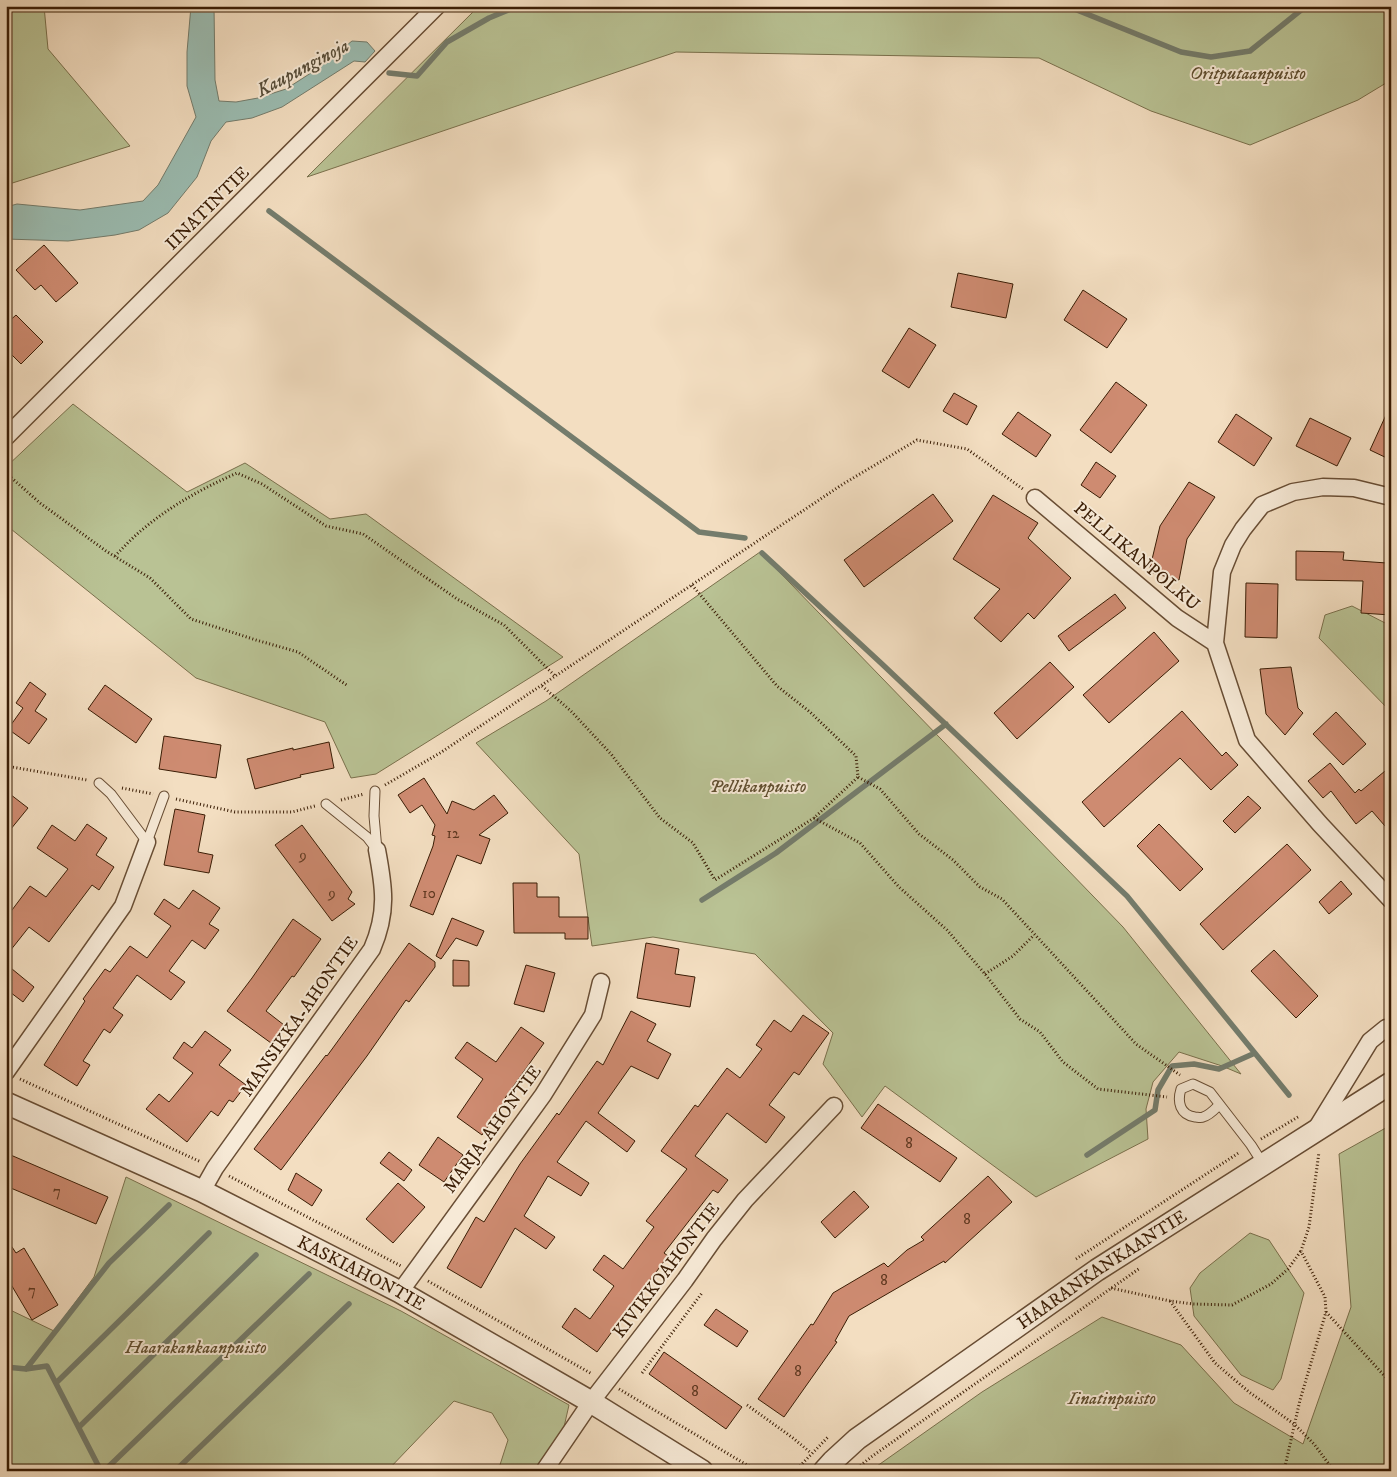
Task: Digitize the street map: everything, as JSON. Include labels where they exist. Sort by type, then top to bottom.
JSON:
[{"type":"street","name":"IINATINTIE","points":[[6,437],[437,6]]},
{"type":"street","points":[[1391,496],[1354,488],[1323,487],[1293,492],[1262,505],[1233,545],[1222,572],[1215,643],[1248,740],[1320,824],[1391,900]]},
{"type":"street","name":"PELLIKANPOLKU","points":[[1035,498],[1176,618],[1215,643]]},
{"type":"street","points":[[6,1072],[123,906],[147,842]]},
{"type":"street","name":"MANSIKKA-AHONTIE","points":[[202,1191],[215,1168],[372,948],[380,930],[384,897],[377,850]]},
{"type":"street","name":"MARJA-AHONTIE","points":[[400,1292],[543,1095],[593,1015],[601,982]]},
{"type":"street","points":[[1318,1139],[1370,1041],[1386,1028],[1391,1028]]},
{"type":"street","name":"HAARANKANKAANTIE","points":[[824,1471],[857,1439],[1097,1270],[1263,1164],[1318,1139],[1391,1083]]},
{"type":"street","name":"KASKIAHONTIE","points":[[6,1103],[202,1191],[400,1292],[591,1402],[702,1471]]},
{"type":"street","name":"KIVIKKOAHONTIE","points":[[544,1471],[591,1402],[685,1280],[714,1239],[745,1200],[834,1106]]},
{"type":"lane","points":[[98,783],[111,794],[147,842]]},
{"type":"lane","points":[[375,791],[374,816],[377,850]]},
{"type":"lane","points":[[147,842],[164,796]]},
{"type":"lane","points":[[326,804],[366,838],[377,850]]},
{"type":"lane","points":[[1219,1105],[1202,1118],[1189,1116],[1182,1110],[1178,1098],[1181,1089],[1193,1084],[1210,1092],[1251,1145],[1263,1164]]},
{"type":"path","points":[[6,766],[164,796],[235,812],[292,812],[326,804],[375,791],[440,753],[843,484],[918,440],[967,449],[1035,498]]},
{"type":"path","points":[[6,473],[40,503],[115,556],[150,578],[191,619],[298,652],[348,686]]},
{"type":"path","points":[[115,556],[142,530],[175,505],[202,488],[236,473],[262,484],[326,526],[364,534],[457,599],[504,625],[556,676]]},
{"type":"path","points":[[692,585],[777,686],[810,712],[856,756],[858,777]]},
{"type":"path","points":[[542,686],[571,712],[611,754],[660,818],[693,843],[716,880],[816,818],[858,777]]},
{"type":"path","points":[[858,777],[880,789],[919,834],[953,860],[980,887],[1002,899],[1136,1044],[1174,1070]]},
{"type":"path","points":[[816,818],[860,843],[899,887],[947,930],[985,974],[1020,1020],[1040,1032],[1063,1062],[1098,1090],[1160,1096]]},
{"type":"path","points":[[985,974],[1013,956],[1034,935]]},
{"type":"path","points":[[1070,1262],[1251,1145],[1300,1116]]},
{"type":"path","points":[[1312,1154],[1318,1139]]},
{"type":"path","points":[[1097,1270],[1110,1288],[1193,1304],[1232,1305],[1271,1284],[1288,1269],[1301,1251],[1308,1227],[1318,1139]]},
{"type":"path","points":[[1284,1471],[1300,1400],[1326,1312],[1325,1298],[1301,1251]]},
{"type":"path","points":[[854,1471],[879,1451],[1142,1267]]},
{"type":"path","points":[[642,1373],[702,1293]]},
{"type":"path","points":[[1170,1301],[1215,1363],[1249,1392],[1294,1424],[1314,1444],[1334,1471]]},
{"type":"path","points":[[1326,1312],[1391,1383]]},
{"type":"path","points":[[746,1405],[811,1453]]},
{"type":"path","points":[[795,1471],[832,1433]]},
{"type":"green space","points":[[6,6],[44,6],[48,49],[130,146],[6,185]]},
{"type":"green space","name":"Oritputaanpuisto","points":[[479,6],[1391,6],[1391,80],[1358,100],[1250,145],[1151,111],[1039,58],[676,52],[307,177]]},
{"type":"green space","points":[[73,404],[187,492],[245,463],[330,519],[366,514],[563,657],[376,774],[351,778],[325,722],[196,678],[6,525],[6,467]]},
{"type":"green space","name":"Pellikanpuisto","points":[[760,552],[1123,927],[1241,1074],[1179,1052],[1153,1082],[1146,1109],[1148,1139],[1036,1197],[885,1086],[862,1117],[823,1064],[833,1033],[755,954],[653,937],[592,946],[579,854],[476,743],[546,701]]},
{"type":"green space","points":[[1352,606],[1391,626],[1391,712],[1319,638],[1325,615]]},
{"type":"green space","name":"Iinatinpuisto","points":[[1391,1125],[1391,1471],[870,1471],[982,1392],[1102,1317],[1181,1345],[1234,1403],[1303,1444],[1351,1307],[1339,1154]]},
{"type":"green space","name":"Haarakankaanpuisto","points":[[126,1177],[401,1311],[569,1405],[564,1427],[534,1471],[498,1471],[508,1440],[492,1413],[454,1401],[387,1471],[6,1471],[6,1308],[54,1331],[94,1277]]},
{"type":"green space","points":[[1250,1233],[1269,1240],[1304,1293],[1281,1379],[1273,1390],[1241,1375],[1194,1316],[1190,1288],[1200,1273]]},
{"type":"water","name":"Kaupunginoja","points":[[191,6],[214,6],[215,80],[219,101],[236,102],[258,98],[286,89],[314,71],[352,41],[367,42],[375,51],[365,62],[354,61],[282,107],[252,118],[226,122],[211,141],[197,177],[168,213],[139,230],[68,241],[6,239],[6,207],[17,204],[80,210],[143,201],[158,185],[196,117],[187,86],[187,52]]},
{"type":"building","points":[[44,245],[78,283],[56,302],[41,285],[35,290],[16,270]]},
{"type":"building","points":[[958,273],[1013,284],[1006,318],[951,307]]},
{"type":"building","points":[[1083,290],[1127,319],[1107,348],[1064,320]]},
{"type":"building","points":[[16,315],[43,342],[21,364],[6,349],[6,324]]},
{"type":"building","points":[[909,328],[936,345],[909,388],[882,371]]},
{"type":"building","points":[[1116,382],[1147,405],[1111,453],[1080,430]]},
{"type":"building","points":[[954,393],[977,406],[967,425],[943,411]]},
{"type":"building","points":[[1391,404],[1391,460],[1370,450]]},
{"type":"building","points":[[1018,412],[1051,435],[1036,457],[1002,434]]},
{"type":"building","points":[[1236,414],[1272,438],[1254,466],[1218,442]]},
{"type":"building","points":[[1310,418],[1351,438],[1337,466],[1296,446]]},
{"type":"building","points":[[1096,462],[1116,476],[1100,498],[1081,485]]},
{"type":"building","points":[[1189,482],[1215,497],[1187,539],[1179,580],[1149,572],[1160,526]]},
{"type":"building","points":[[933,494],[953,521],[864,587],[844,560]]},
{"type":"building","points":[[993,495],[1038,523],[1028,538],[1071,578],[1034,619],[1028,613],[1001,642],[974,618],[1000,589],[953,559]]},
{"type":"building","points":[[1296,551],[1344,552],[1343,560],[1387,563],[1386,583],[1391,583],[1391,615],[1361,613],[1363,581],[1296,580]]},
{"type":"building","points":[[1246,583],[1278,584],[1277,638],[1245,637]]},
{"type":"building","points":[[1115,594],[1126,608],[1069,651],[1058,636]]},
{"type":"building","points":[[1154,632],[1179,661],[1109,723],[1083,695]]},
{"type":"building","points":[[1050,662],[1074,687],[1017,739],[994,713]]},
{"type":"building","points":[[1291,667],[1298,708],[1303,713],[1285,735],[1266,714],[1260,669]]},
{"type":"building","points":[[30,682],[46,694],[35,711],[47,719],[29,744],[8,729],[23,708],[16,703]]},
{"type":"building","points":[[105,685],[152,719],[136,743],[88,709]]},
{"type":"building","points":[[1182,711],[1222,756],[1226,752],[1238,765],[1211,790],[1180,758],[1104,827],[1082,802]]},
{"type":"building","points":[[1336,712],[1366,744],[1343,765],[1313,734]]},
{"type":"building","points":[[164,736],[221,745],[216,778],[159,769]]},
{"type":"building","points":[[329,742],[334,768],[300,775],[301,777],[255,789],[247,759]]},
{"type":"building","points":[[1330,763],[1355,793],[1359,789],[1361,791],[1391,766],[1391,833],[1372,811],[1356,824],[1331,791],[1323,798],[1308,781]]},
{"type":"building","points":[[424,778],[447,814],[452,801],[474,810],[494,795],[508,813],[479,835],[490,839],[481,864],[457,855],[433,915],[410,906],[433,846],[435,836],[432,835],[435,825],[422,805],[410,813],[398,795]]},
{"type":"building","points":[[6,791],[28,808],[6,835]]},
{"type":"building","points":[[1248,796],[1261,808],[1235,833],[1223,821]]},
{"type":"building","points":[[175,809],[205,815],[198,852],[213,855],[209,873],[164,865]]},
{"type":"building","points":[[87,824],[107,838],[96,855],[114,867],[99,890],[92,885],[49,942],[29,927],[6,956],[6,918],[30,886],[46,897],[68,869],[37,848],[52,825],[75,841]]},
{"type":"building","points":[[1159,824],[1203,869],[1180,891],[1137,846]]},
{"type":"building","points":[[302,825],[352,892],[348,899],[355,904],[332,921],[275,845]]},
{"type":"building","points":[[1287,844],[1311,870],[1223,950],[1200,924]]},
{"type":"building","points":[[1341,881],[1352,894],[1329,914],[1319,902]]},
{"type":"building","points":[[513,883],[537,883],[537,897],[559,897],[559,917],[588,917],[588,939],[565,939],[565,933],[514,933]]},
{"type":"building","points":[[193,890],[220,908],[209,924],[219,930],[205,949],[192,940],[169,971],[185,982],[171,1000],[137,975],[113,1008],[123,1015],[110,1033],[104,1029],[83,1061],[90,1065],[77,1086],[44,1065],[85,1001],[83,999],[105,969],[110,972],[130,946],[147,958],[171,926],[154,914],[164,899],[179,909]]},
{"type":"building","points":[[452,918],[484,931],[477,946],[456,938],[441,959],[436,956]]},
{"type":"building","points":[[293,919],[321,939],[294,977],[292,976],[266,1011],[284,1025],[271,1043],[227,1011]]},
{"type":"building","points":[[409,943],[435,962],[435,967],[409,1002],[406,1000],[367,1056],[281,1170],[254,1149],[327,1056]]},
{"type":"building","points":[[646,943],[679,949],[675,974],[695,977],[690,1007],[637,998]]},
{"type":"building","points":[[1274,950],[1318,996],[1296,1018],[1251,971]]},
{"type":"building","points":[[453,960],[469,961],[469,986],[453,986]]},
{"type":"building","points":[[6,964],[34,987],[23,1002],[6,989]]},
{"type":"building","points":[[526,965],[555,973],[544,1012],[514,1004]]},
{"type":"building","points":[[631,1011],[656,1024],[647,1041],[671,1054],[658,1079],[631,1066],[598,1113],[635,1141],[627,1152],[586,1121],[557,1162],[589,1183],[581,1196],[548,1176],[524,1216],[555,1237],[546,1249],[515,1228],[481,1288],[447,1268],[476,1217],[484,1222],[520,1164],[557,1113],[559,1115],[597,1061],[603,1065]]},
{"type":"building","points":[[803,1015],[829,1033],[799,1075],[794,1072],[769,1105],[785,1117],[766,1143],[727,1113],[695,1156],[728,1180],[718,1193],[713,1190],[664,1253],[668,1256],[597,1352],[562,1327],[575,1308],[590,1319],[614,1286],[593,1270],[604,1255],[623,1269],[654,1227],[646,1221],[687,1169],[661,1151],[695,1105],[698,1107],[727,1068],[740,1078],[762,1049],[756,1045],[774,1020],[791,1032]]},
{"type":"building","points":[[521,1027],[544,1043],[503,1101],[505,1102],[482,1135],[457,1117],[483,1079],[455,1058],[467,1042],[496,1062]]},
{"type":"building","points":[[205,1031],[231,1050],[219,1065],[246,1085],[233,1102],[229,1100],[218,1116],[211,1111],[187,1142],[146,1109],[159,1094],[169,1102],[193,1073],[173,1058],[184,1042],[192,1048]]},
{"type":"building","points":[[878,1104],[957,1158],[940,1182],[861,1128]]},
{"type":"building","points":[[438,1137],[463,1155],[444,1182],[419,1165]]},
{"type":"building","points":[[389,1152],[412,1170],[404,1181],[380,1163]]},
{"type":"building","points":[[6,1153],[108,1197],[96,1224],[6,1186]]},
{"type":"building","points":[[296,1173],[322,1190],[312,1206],[288,1190]]},
{"type":"building","points":[[988,1176],[1012,1202],[945,1263],[944,1261],[849,1316],[835,1341],[837,1342],[784,1417],[758,1399],[811,1324],[813,1325],[833,1293],[884,1263],[888,1267],[907,1250],[924,1240],[921,1237]]},
{"type":"building","points":[[398,1183],[425,1207],[393,1243],[366,1219]]},
{"type":"building","points":[[854,1191],[869,1207],[835,1238],[821,1222]]},
{"type":"building","points":[[6,1238],[16,1253],[24,1248],[58,1305],[32,1320],[6,1276]]},
{"type":"building","points":[[716,1309],[748,1331],[737,1347],[704,1325]]},
{"type":"building","points":[[664,1352],[742,1407],[726,1429],[649,1374]]},
{"type":"waterway","name":"Kaupunginoja","points":[[389,73],[417,76],[447,42],[489,18],[518,6]]},
{"type":"waterway","name":"Kaupunginoja","points":[[1067,6],[1181,52],[1211,57],[1250,51],[1306,6]]},
{"type":"waterway","points":[[269,211],[699,532],[745,538]]},
{"type":"waterway","points":[[762,553],[1127,896],[1289,1095]]},
{"type":"waterway","points":[[702,900],[776,853],[946,724]]},
{"type":"waterway","points":[[1087,1155],[1155,1110],[1158,1090],[1172,1066],[1194,1064],[1219,1069],[1255,1053]]},
{"type":"waterway","points":[[26,1369],[109,1263],[169,1205]]},
{"type":"waterway","points":[[56,1383],[209,1233]]},
{"type":"waterway","points":[[79,1427],[256,1255]]},
{"type":"waterway","points":[[104,1471],[309,1274]]},
{"type":"waterway","points":[[175,1471],[349,1304]]},
{"type":"waterway","points":[[6,1367],[26,1369],[47,1366],[101,1471]]}]
